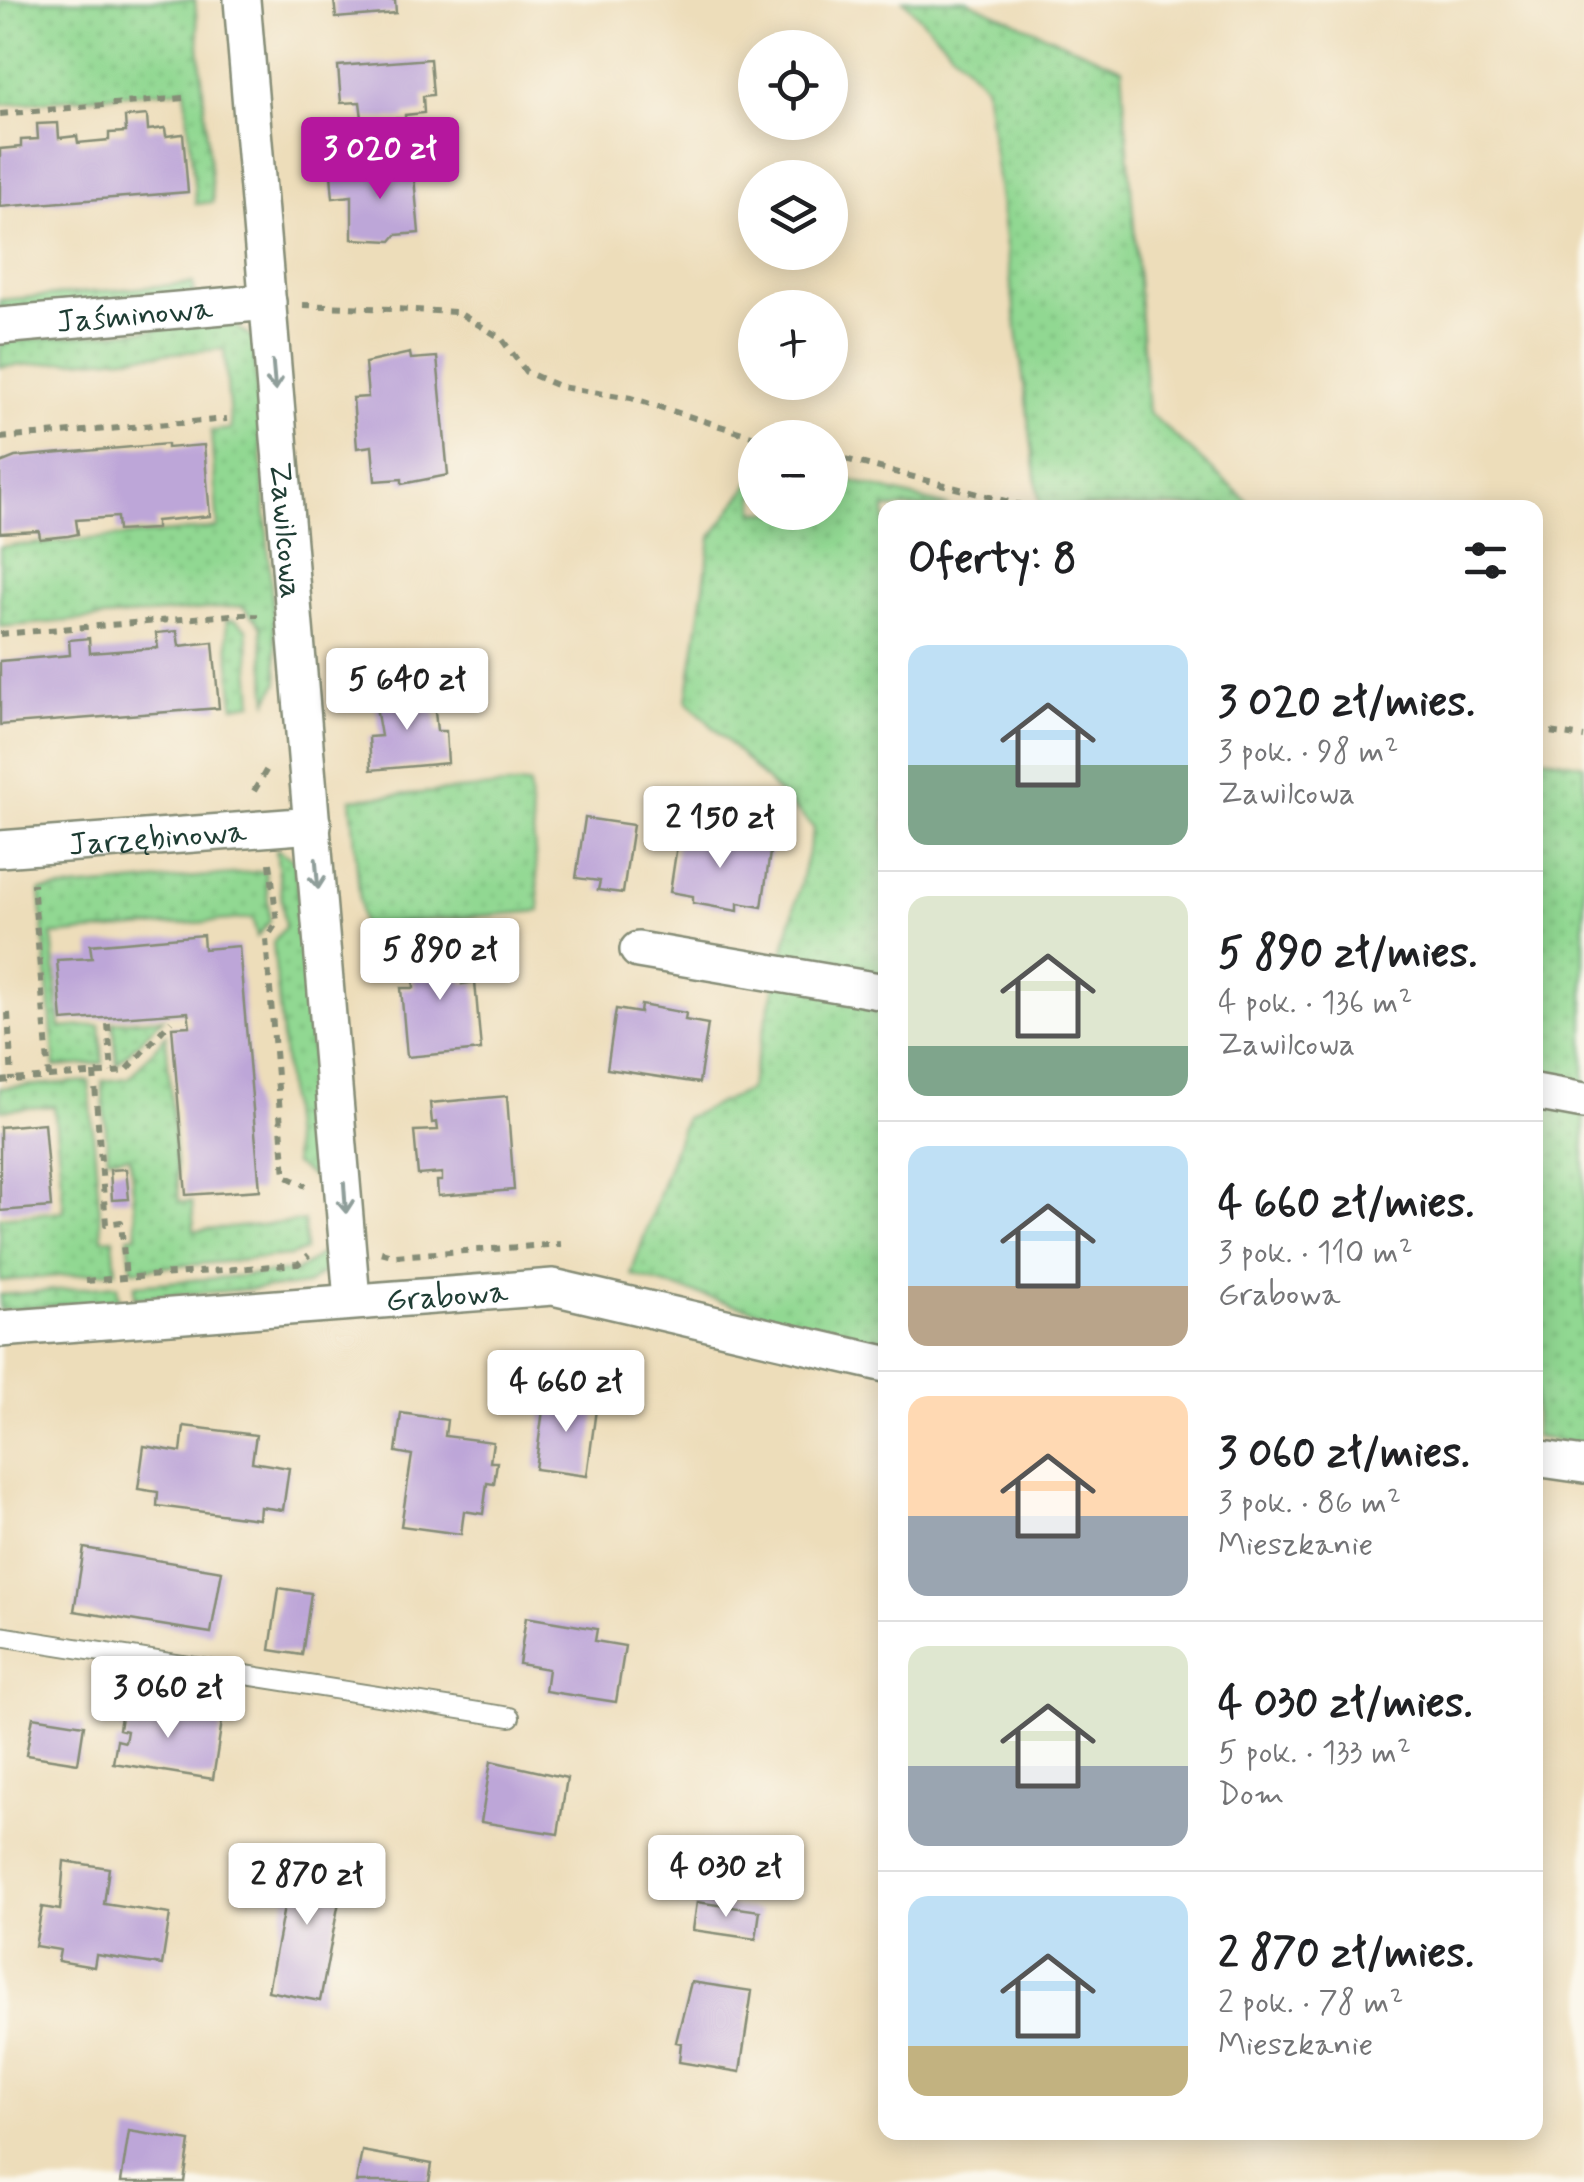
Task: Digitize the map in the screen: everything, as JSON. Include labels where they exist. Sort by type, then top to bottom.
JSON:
[{"type":"street","name":"Zawilcowa","points":[[242,0],[352,1300]]},
{"type":"street","name":"Jaśminowa","points":[[0,326],[268,302]]},
{"type":"street","name":"Jarzębinowa","points":[[0,850],[313,825]]},
{"type":"street","points":[[638,950],[878,991]]},
{"type":"street","points":[[1543,1093],[1584,1101]]},
{"type":"street","name":"Grabowa","points":[[0,1329],[505,1288],[566,1288],[878,1362]]},
{"type":"street","points":[[1543,1459],[1584,1465]]},
{"type":"lane","points":[[0,1636],[510,1718]]},
{"type":"path","points":[[0,114],[183,98]]},
{"type":"path","points":[[268,302],[458,312],[501,338],[526,372],[561,387],[631,398],[738,432]]},
{"type":"path","points":[[0,438],[227,419]]},
{"type":"path","points":[[848,460],[1002,500]]},
{"type":"path","points":[[1543,731],[1584,738]]},
{"type":"path","points":[[32,882],[49,1077]]},
{"type":"path","points":[[8,1013],[12,1080]]},
{"type":"path","points":[[0,1081],[126,1071],[171,1021]]},
{"type":"path","points":[[108,1024],[112,1072]]},
{"type":"path","points":[[94,1073],[106,1224],[121,1222],[130,1317]]},
{"type":"path","points":[[72,1282],[298,1264],[308,1257],[315,1239],[374,1235],[375,1250],[395,1256],[561,1244]]},
{"type":"green space","points":[[0,0],[195,0],[213,202],[196,204],[185,89],[0,105]]},
{"type":"green space","points":[[903,0],[966,0],[1122,68],[1148,412],[1246,500],[1039,500],[985,85]]},
{"type":"green space","points":[[193,283],[194,293],[0,310],[0,300]]},
{"type":"green space","points":[[231,323],[253,339],[278,682],[268,701],[261,626],[242,606],[0,627],[0,547],[218,528],[211,431],[231,429],[224,349],[0,367],[0,342]]},
{"type":"green space","points":[[848,480],[924,500],[878,500],[878,1340],[824,1330],[631,1275],[685,1118],[749,1090],[814,828],[687,701],[711,538],[738,500],[738,530],[848,530]]},
{"type":"green space","points":[[226,620],[236,620],[247,629],[253,703],[234,706]]},
{"type":"green space","points":[[1543,757],[1584,765],[1584,1444],[1543,1438]]},
{"type":"green space","points":[[529,784],[540,911],[362,926],[351,799]]},
{"type":"green space","points":[[276,849],[295,860],[323,1173],[314,1178],[294,1164],[273,942],[285,927]]},
{"type":"green space","points":[[265,871],[270,921],[257,937],[253,918],[52,935],[60,1028],[100,1025],[103,1063],[55,1067],[40,891]]},
{"type":"green space","points":[[163,1018],[117,1064],[113,1022]]},
{"type":"green space","points":[[166,1035],[179,1202],[192,1202],[194,1231],[304,1221],[305,1250],[290,1256],[132,1270],[128,1237],[137,1236],[130,1156],[108,1158],[102,1081],[129,1078]]},
{"type":"green space","points":[[89,1081],[102,1239],[113,1238],[116,1271],[0,1281],[0,1217],[64,1211],[54,1106],[0,1110],[0,1088]]},
{"type":"green space","points":[[321,1254],[329,1254],[323,1273],[306,1285],[134,1298],[135,1285],[297,1271]]},
{"type":"green space","points":[[117,1285],[119,1300],[0,1310],[0,1295]]},
{"type":"building","points":[[334,0],[395,0],[396,13],[336,18]]},
{"type":"building","points":[[430,59],[433,95],[423,96],[424,113],[405,115],[405,119],[362,118],[360,102],[341,103],[338,66]]},
{"type":"building","points":[[147,115],[148,130],[165,128],[166,136],[183,134],[188,192],[0,207],[0,149],[21,147],[21,140],[38,139],[37,124],[58,123],[59,138],[77,136],[78,143],[109,140],[109,133],[126,132],[125,117]]},
{"type":"building","points":[[413,166],[419,233],[396,235],[391,241],[352,239],[352,196],[333,198],[331,174]]},
{"type":"building","points":[[410,353],[411,359],[437,357],[448,475],[402,484],[402,479],[375,481],[372,446],[357,448],[353,398],[368,397],[365,363]]},
{"type":"building","points":[[167,444],[167,448],[204,445],[210,516],[156,521],[156,529],[118,531],[117,517],[76,520],[78,534],[40,539],[39,531],[0,533],[0,463],[15,457]]},
{"type":"building","points":[[177,631],[179,646],[213,642],[219,708],[0,725],[0,661],[70,655],[69,640],[89,638],[90,653],[158,648],[156,633]]},
{"type":"building","points":[[433,691],[437,731],[446,731],[448,763],[371,770],[369,737],[381,736],[374,696]]},
{"type":"building","points":[[585,818],[633,825],[623,893],[598,890],[600,881],[576,878]]},
{"type":"building","points":[[679,832],[771,846],[762,907],[738,903],[738,911],[693,903],[693,896],[670,892]]},
{"type":"building","points":[[203,935],[204,949],[239,946],[260,1190],[186,1195],[172,1027],[190,1026],[188,1012],[62,1021],[57,960],[92,958],[90,945]]},
{"type":"building","points":[[458,939],[462,984],[475,982],[481,1050],[407,1057],[401,988],[414,988],[411,943]]},
{"type":"building","points":[[641,1005],[686,1013],[685,1020],[708,1024],[699,1083],[607,1069],[616,1009],[640,1013]]},
{"type":"building","points":[[507,1096],[514,1190],[438,1196],[437,1181],[442,1181],[442,1173],[418,1175],[414,1131],[438,1130],[437,1122],[432,1123],[430,1103]]},
{"type":"building","points":[[44,1123],[51,1207],[0,1211],[0,1127]]},
{"type":"building","points":[[126,1169],[129,1199],[112,1200],[110,1170]]},
{"type":"building","points":[[545,1395],[597,1402],[587,1476],[535,1469]]},
{"type":"building","points":[[401,1413],[447,1420],[445,1436],[493,1442],[490,1462],[497,1462],[494,1484],[487,1483],[483,1514],[464,1511],[461,1534],[401,1526],[412,1455],[396,1452]]},
{"type":"building","points":[[184,1426],[256,1435],[252,1462],[289,1468],[283,1510],[260,1507],[259,1519],[157,1506],[158,1492],[138,1489],[144,1446],[181,1452]]},
{"type":"building","points":[[84,1548],[222,1571],[211,1633],[74,1611]]},
{"type":"building","points":[[279,1588],[311,1593],[302,1655],[270,1650]]},
{"type":"building","points":[[526,1617],[597,1629],[595,1641],[625,1646],[616,1702],[545,1691],[548,1669],[519,1664]]},
{"type":"building","points":[[123,1704],[188,1709],[187,1715],[222,1721],[213,1779],[113,1763],[117,1740],[125,1742],[127,1731],[119,1729]]},
{"type":"building","points":[[33,1717],[84,1725],[78,1763],[26,1755]]},
{"type":"building","points":[[491,1761],[567,1778],[558,1834],[481,1822]]},
{"type":"building","points":[[294,1855],[346,1865],[320,2001],[268,1991]]},
{"type":"building","points":[[64,1861],[109,1868],[104,1904],[170,1914],[162,1965],[96,1955],[94,1967],[58,1961],[60,1950],[35,1946],[42,1907],[60,1910]]},
{"type":"building","points":[[697,1902],[760,1911],[756,1939],[693,1930]]},
{"type":"building","points":[[691,1982],[752,1991],[740,2072],[679,2062],[681,2043],[676,2042]]},
{"type":"building","points":[[129,2131],[190,2141],[184,2182],[121,2182]]},
{"type":"building","points":[[362,2151],[432,2164],[429,2182],[356,2182]]}]
